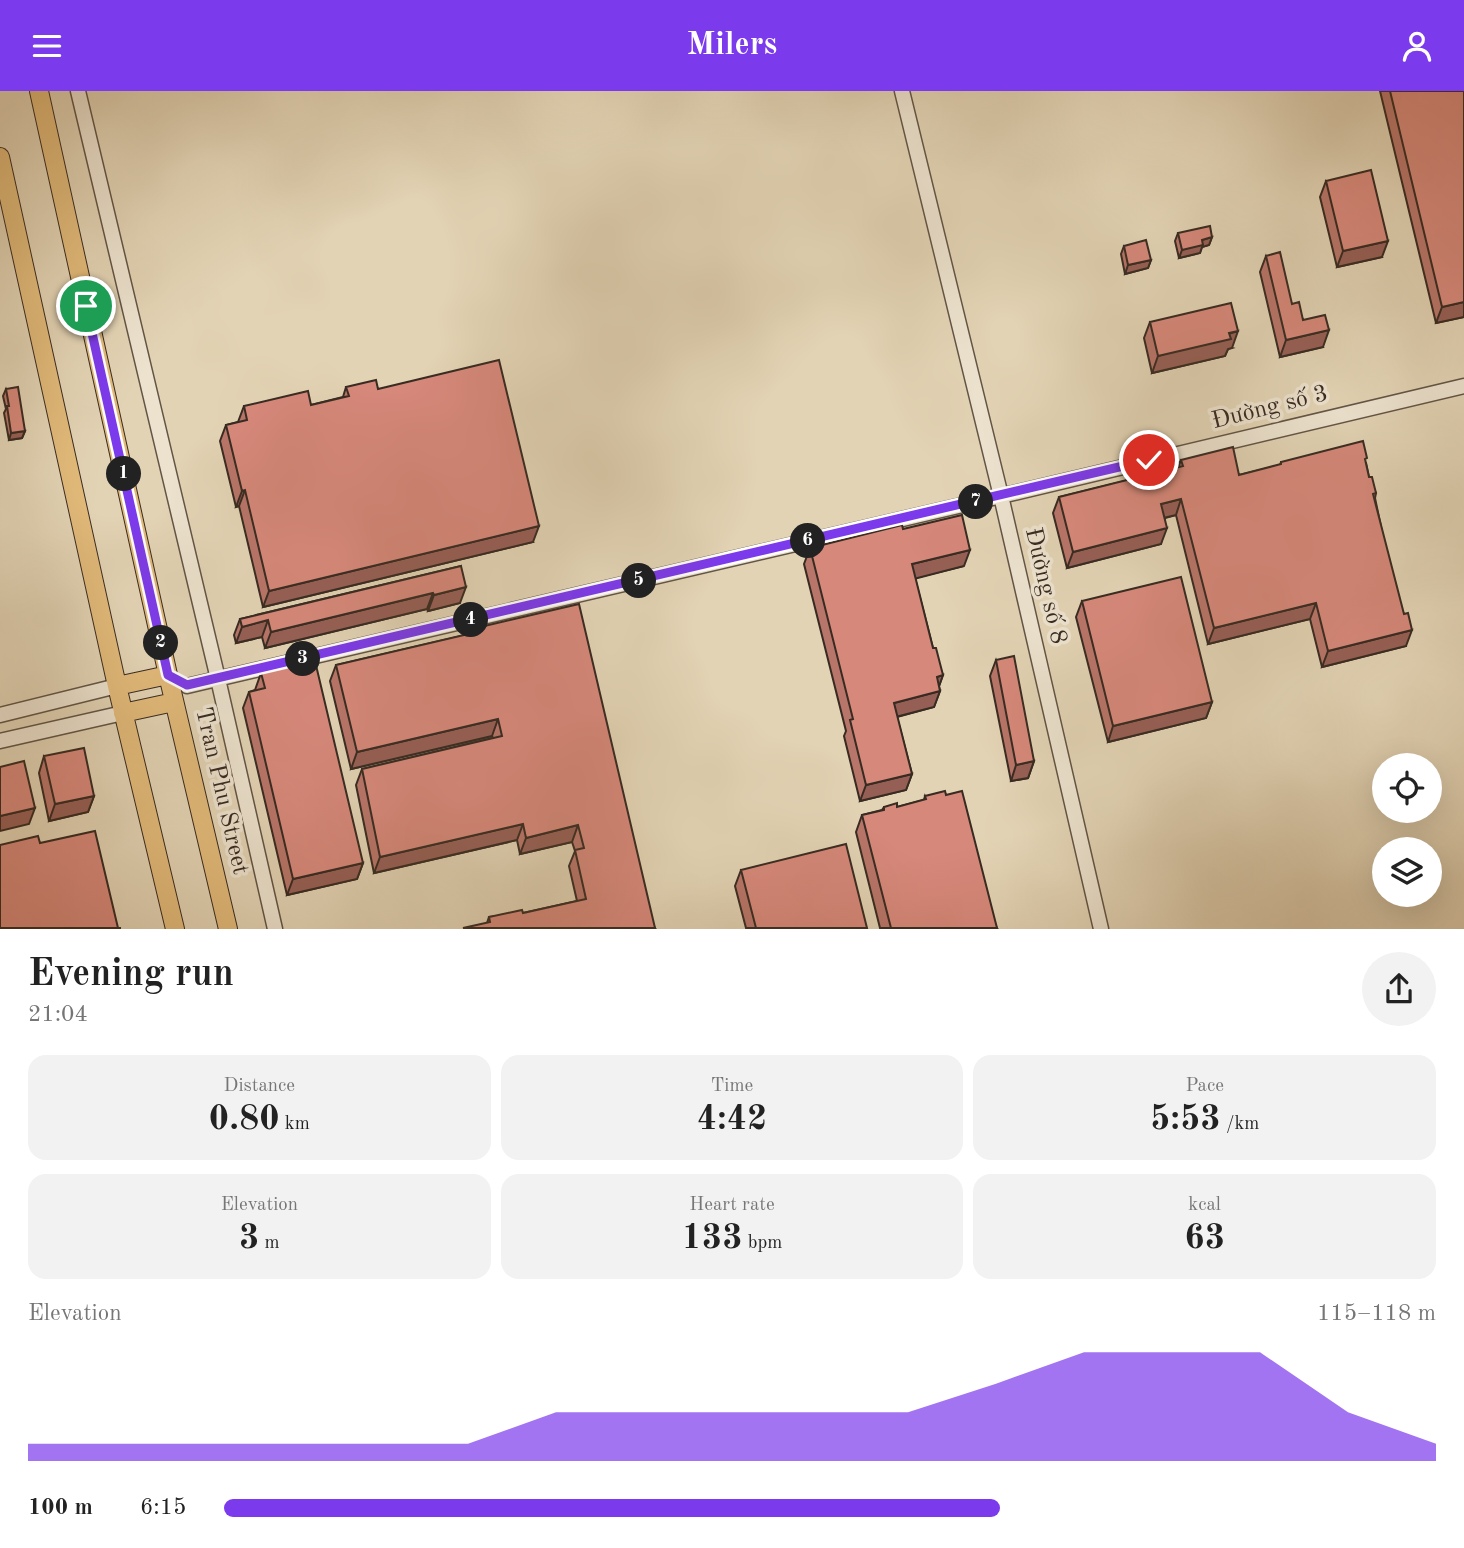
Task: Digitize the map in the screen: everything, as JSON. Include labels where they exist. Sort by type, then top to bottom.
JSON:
[{"type":"main road","name":"Tran Phu Street","points":[[39,91],[174,702],[228,929]]},
{"type":"main road","points":[[0,157],[117,687],[175,929]]},
{"type":"main road","points":[[117,687],[168,675]]},
{"type":"main road","points":[[124,713],[174,702]]},
{"type":"street","points":[[78,91],[275,929]]},
{"type":"street","name":"Đường số 8","points":[[902,91],[1002,496],[1101,929]]},
{"type":"street","name":"Đường số 3","points":[[187,685],[1464,386]]},
{"type":"street","points":[[168,675],[187,685],[174,702]]},
{"type":"street","points":[[0,715],[117,687]]},
{"type":"street","points":[[0,741],[124,713]]},
{"type":"building","points":[[1390,91],[1464,91],[1464,302],[1442,307]]},
{"type":"building","points":[[1371,170],[1388,241],[1343,251],[1326,181]]},
{"type":"building","points":[[1210,226],[1212,237],[1202,240],[1203,245],[1182,250],[1178,233]]},
{"type":"building","points":[[1146,240],[1151,260],[1128,265],[1124,246]]},
{"type":"building","points":[[1280,252],[1292,304],[1299,302],[1303,320],[1325,315],[1329,330],[1286,340],[1266,256]]},
{"type":"building","points":[[1231,303],[1238,331],[1229,333],[1231,339],[1158,356],[1150,322]]},
{"type":"building","points":[[499,360],[539,526],[269,591],[226,425],[247,420],[244,406],[308,391],[311,405],[349,396],[346,387],[376,380],[378,389]]},
{"type":"building","points":[[18,387],[25,431],[11,433],[6,389]]},
{"type":"building","points":[[1363,441],[1369,477],[1372,477],[1376,493],[1373,494],[1404,614],[1408,613],[1412,630],[1328,651],[1316,603],[1214,628],[1181,499],[1161,504],[1167,528],[1073,552],[1059,497],[1183,466],[1181,460],[1233,447],[1239,475]]},
{"type":"building","points":[[962,515],[970,550],[912,564],[933,648],[936,648],[943,675],[937,677],[940,691],[894,703],[912,774],[866,785],[850,720],[853,719],[810,548],[902,525],[903,529]]},
{"type":"building","points":[[461,566],[466,587],[271,632],[268,620],[242,627],[240,619]]},
{"type":"building","points":[[1181,577],[1212,702],[1113,726],[1082,601]]},
{"type":"building","points":[[579,604],[655,928],[463,928],[490,922],[489,917],[522,910],[523,913],[586,899],[575,850],[584,848],[578,825],[526,838],[523,824],[380,857],[362,769],[502,736],[498,719],[357,752],[336,665],[477,632],[476,628]]},
{"type":"building","points":[[1014,656],[1034,761],[1016,765],[996,660]]},
{"type":"building","points":[[315,661],[363,863],[293,879],[249,692],[265,688],[261,673]]},
{"type":"building","points":[[84,748],[94,796],[55,804],[44,756]]},
{"type":"building","points":[[24,761],[35,808],[0,816],[0,767]]},
{"type":"building","points":[[945,791],[946,795],[962,791],[997,928],[891,928],[862,815],[884,810],[884,807],[897,803],[897,807],[926,799],[925,796]]},
{"type":"building","points":[[95,831],[118,928],[0,928],[0,845],[38,836],[40,843]]},
{"type":"building","points":[[846,844],[867,928],[756,928],[741,870]]},
{"type":"route","points":[[86,306],[168,675],[187,685],[1149,460]]}]
